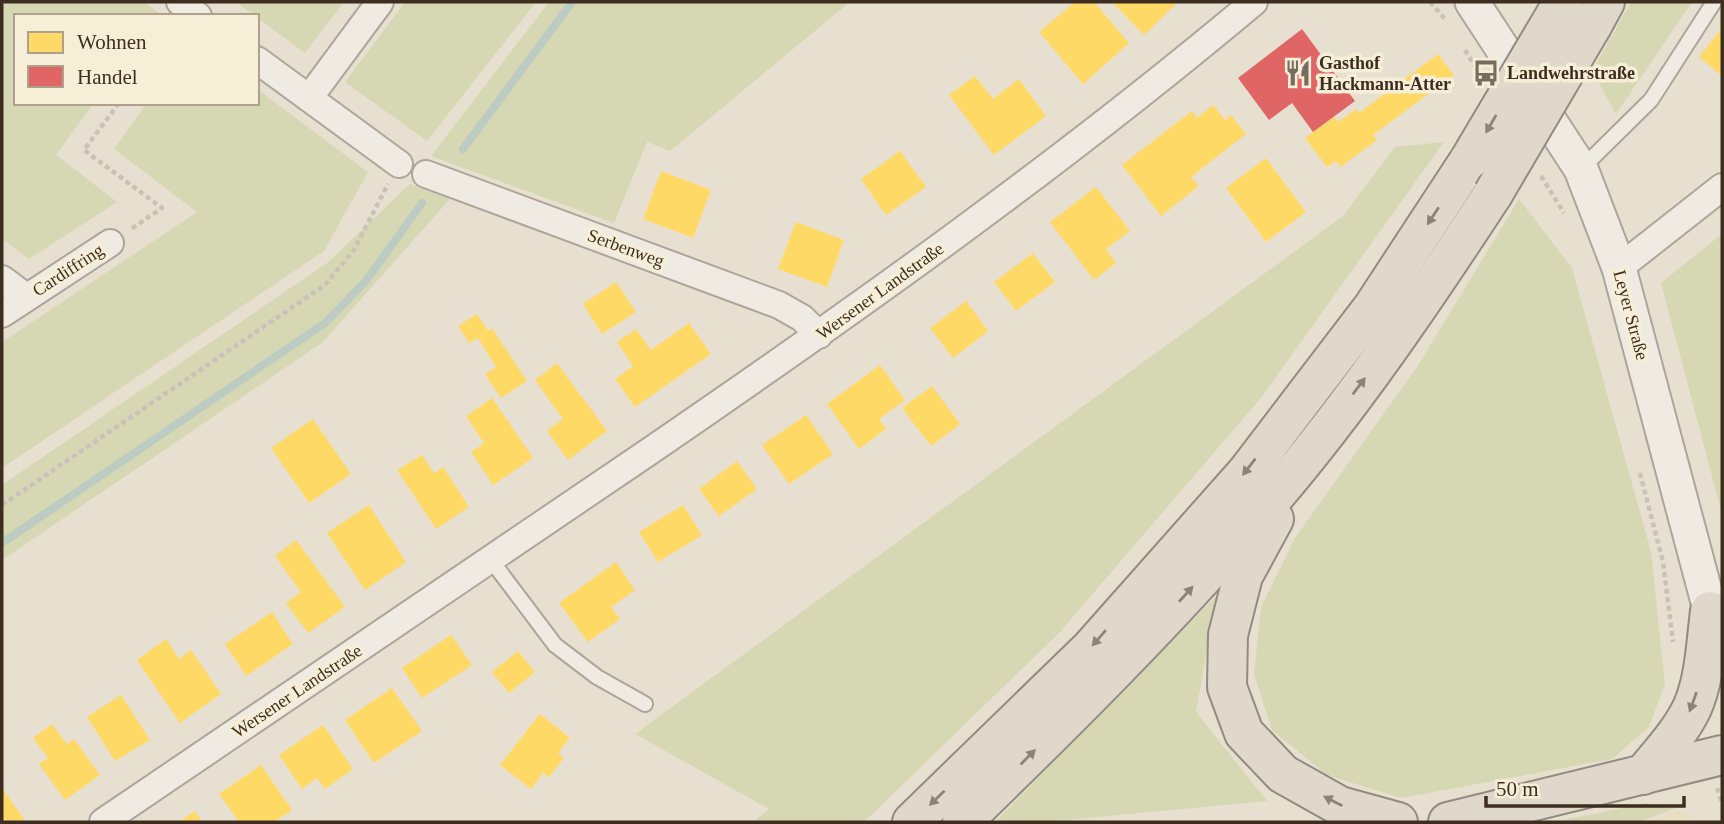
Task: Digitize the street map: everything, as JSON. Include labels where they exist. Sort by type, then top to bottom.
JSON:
[{"type":"highway","points":[[912,822],[1091,648],[1247,472],[1373,307],[1470,159],[1563,2]]},
{"type":"highway","points":[[962,822],[1118,669],[1267,505],[1318,441],[1419,306],[1493,194],[1599,13]]},
{"type":"highway","points":[[1318,441],[1244,576],[1228,635],[1227,687],[1244,733],[1283,774],[1340,806],[1398,822]]},
{"type":"highway","points":[[1643,775],[1670,743],[1692,708],[1702,673],[1712,590]]},
{"type":"highway","points":[[1448,822],[1722,755]]},
{"type":"street","points":[[180,2],[195,14]]},
{"type":"street","points":[[309,99],[380,2]]},
{"type":"street","name":"Wersener Landstraße","points":[[103,822],[818,335],[1000,205],[1162,79],[1254,2]]},
{"type":"street","name":"Leyer Straße","points":[[1459,11],[1581,169],[1619,268],[1712,590],[1722,657]]},
{"type":"street","points":[[259,62],[399,163]]},
{"type":"street","name":"Serbenweg","points":[[426,174],[779,305],[802,318],[818,335]]},
{"type":"street","points":[[1619,268],[1722,187]]},
{"type":"street","name":"Cardiffring","points":[[2,314],[110,243]]},
{"type":"street","name":"Cardiffring","points":[[2,279],[26,298]]},
{"type":"lane","points":[[1581,169],[1651,100],[1714,2]]},
{"type":"lane","points":[[491,560],[555,645],[597,677],[645,704]]},
{"type":"path","points":[[1430,2],[1459,11]]},
{"type":"path","points":[[1461,43],[1489,90]]},
{"type":"path","points":[[110,243],[162,208],[84,150],[118,105]]},
{"type":"path","points":[[2,505],[325,285],[354,250],[399,163]]},
{"type":"path","points":[[1539,172],[1567,219]]},
{"type":"path","points":[[1639,470],[1663,562],[1674,651]]},
{"type":"shaded area","points":[[1680,810],[1700,822],[1648,822]]},
{"type":"green space","points":[[2,2],[144,2],[160,14],[14,14],[14,105],[93,105],[56,155],[117,202],[29,259],[2,239]]},
{"type":"green space","points":[[236,2],[344,2],[305,53],[259,19],[259,14],[252,14]]},
{"type":"green space","points":[[405,2],[536,2],[427,141],[345,82]]},
{"type":"green space","points":[[549,2],[850,2],[670,151],[647,142],[614,223],[431,156]]},
{"type":"green space","points":[[1631,2],[1692,2],[1616,114],[1592,71]]},
{"type":"green space","points":[[259,90],[368,172],[324,251],[2,468],[2,342],[197,212],[114,149],[146,105],[259,105]]},
{"type":"green space","points":[[1444,142],[1261,398],[1059,633],[864,822],[753,822],[769,809],[635,734],[1343,216],[1395,147]]},
{"type":"green space","points":[[410,184],[450,199],[322,343],[2,560],[2,485],[327,263]]},
{"type":"green space","points":[[1519,199],[1572,268],[1651,552],[1665,684],[1649,727],[1612,759],[1401,798],[1327,775],[1272,730],[1254,674],[1261,607],[1295,538],[1417,367]]},
{"type":"green space","points":[[1722,234],[1722,514],[1661,283]]},
{"type":"green space","points":[[1217,595],[1196,712],[1267,801],[1044,822],[995,822]]},
{"type":"green space","points":[[1647,803],[1676,808],[1639,822],[1553,822]]},
{"type":"building: Wohnen","points":[[1075,2],[1094,2],[1129,43],[1083,84],[1039,32]]},
{"type":"building: Wohnen","points":[[1112,2],[1178,2],[1144,35]]},
{"type":"building: Wohnen","points":[[1722,28],[1722,76],[1699,57]]},
{"type":"building: Wohnen","points":[[1438,54],[1454,75],[1373,135],[1377,140],[1340,167],[1336,161],[1327,167],[1305,138],[1334,117],[1338,122],[1356,109],[1359,113]]},
{"type":"building: Wohnen","points":[[975,76],[993,99],[1019,79],[1046,116],[994,155],[949,95]]},
{"type":"building: Wohnen","points":[[1213,105],[1225,120],[1231,115],[1246,134],[1191,177],[1199,186],[1161,216],[1122,165],[1192,111],[1197,118]]},
{"type":"building: Wohnen","points":[[900,151],[926,187],[886,215],[861,179]]},
{"type":"building: Wohnen","points":[[1266,158],[1306,212],[1266,242],[1226,188]]},
{"type":"building: Wohnen","points":[[661,171],[711,190],[693,238],[643,219]]},
{"type":"building: Wohnen","points":[[1096,187],[1130,231],[1106,249],[1116,263],[1094,280],[1050,222]]},
{"type":"building: Wohnen","points":[[796,222],[844,240],[827,287],[778,269]]},
{"type":"building: Wohnen","points":[[1033,253],[1055,282],[1016,311],[994,282]]},
{"type":"building: Wohnen","points":[[616,282],[636,312],[602,334],[583,304]]},
{"type":"building: Wohnen","points":[[966,301],[988,331],[953,358],[930,328]]},
{"type":"building: Wohnen","points":[[477,314],[488,331],[492,328],[527,381],[501,398],[485,374],[496,367],[478,338],[469,343],[458,326]]},
{"type":"building: Wohnen","points":[[689,323],[711,354],[635,407],[615,379],[633,366],[617,342],[636,329],[651,350]]},
{"type":"building: Wohnen","points":[[557,363],[607,431],[568,460],[547,431],[563,419],[535,380]]},
{"type":"building: Wohnen","points":[[880,365],[905,400],[879,419],[886,429],[859,449],[827,404]]},
{"type":"building: Wohnen","points":[[932,386],[960,424],[931,446],[902,408]]},
{"type":"building: Wohnen","points":[[492,398],[533,458],[493,485],[471,452],[484,443],[466,416]]},
{"type":"building: Wohnen","points":[[806,415],[833,454],[789,484],[762,445]]},
{"type":"building: Wohnen","points":[[313,419],[351,474],[309,503],[271,448]]},
{"type":"building: Wohnen","points":[[422,455],[434,473],[443,467],[469,507],[436,529],[397,470]]},
{"type":"building: Wohnen","points":[[737,461],[757,489],[719,516],[699,489]]},
{"type":"building: Wohnen","points":[[369,505],[406,562],[365,590],[327,533]]},
{"type":"building: Wohnen","points":[[683,505],[702,535],[658,562],[639,532]]},
{"type":"building: Wohnen","points":[[296,540],[345,607],[308,633],[286,603],[301,592],[275,556]]},
{"type":"building: Wohnen","points":[[616,562],[635,590],[611,607],[620,619],[588,642],[559,603]]},
{"type":"building: Wohnen","points":[[272,612],[293,644],[246,676],[225,644]]},
{"type":"building: Wohnen","points":[[451,635],[472,665],[422,698],[402,668]]},
{"type":"building: Wohnen","points":[[166,639],[179,659],[191,650],[221,694],[180,723],[137,660]]},
{"type":"building: Wohnen","points":[[518,651],[535,672],[509,693],[492,672]]},
{"type":"building: Wohnen","points":[[392,688],[422,731],[374,763],[345,720]]},
{"type":"building: Wohnen","points":[[121,695],[150,740],[115,761],[87,717]]},
{"type":"building: Wohnen","points":[[540,714],[570,738],[558,753],[564,758],[549,777],[543,773],[531,789],[500,765]]},
{"type":"building: Wohnen","points":[[52,724],[67,744],[74,739],[100,775],[65,800],[39,764],[48,758],[33,738]]},
{"type":"building: Wohnen","points":[[323,725],[353,769],[325,789],[317,778],[302,789],[279,755]]},
{"type":"building: Wohnen","points":[[261,765],[292,810],[274,822],[239,822],[219,794]]},
{"type":"building: Wohnen","points":[[2,788],[26,822],[2,822]]},
{"type":"building: Wohnen","points":[[195,811],[202,822],[179,822]]},
{"type":"building: Handel","points":[[1302,29],[1355,101],[1313,132],[1292,103],[1269,120],[1238,78]]},
{"type":"waterway","points":[[463,149],[572,2]]},
{"type":"waterway","points":[[2,543],[325,323],[366,281],[422,203]]},
{"type":"place","name":"Gasthof Hackmann-Atter","points":[[1298,73]]},
{"type":"place","name":"Landwehrstraße","points":[[1486,73]]}]
